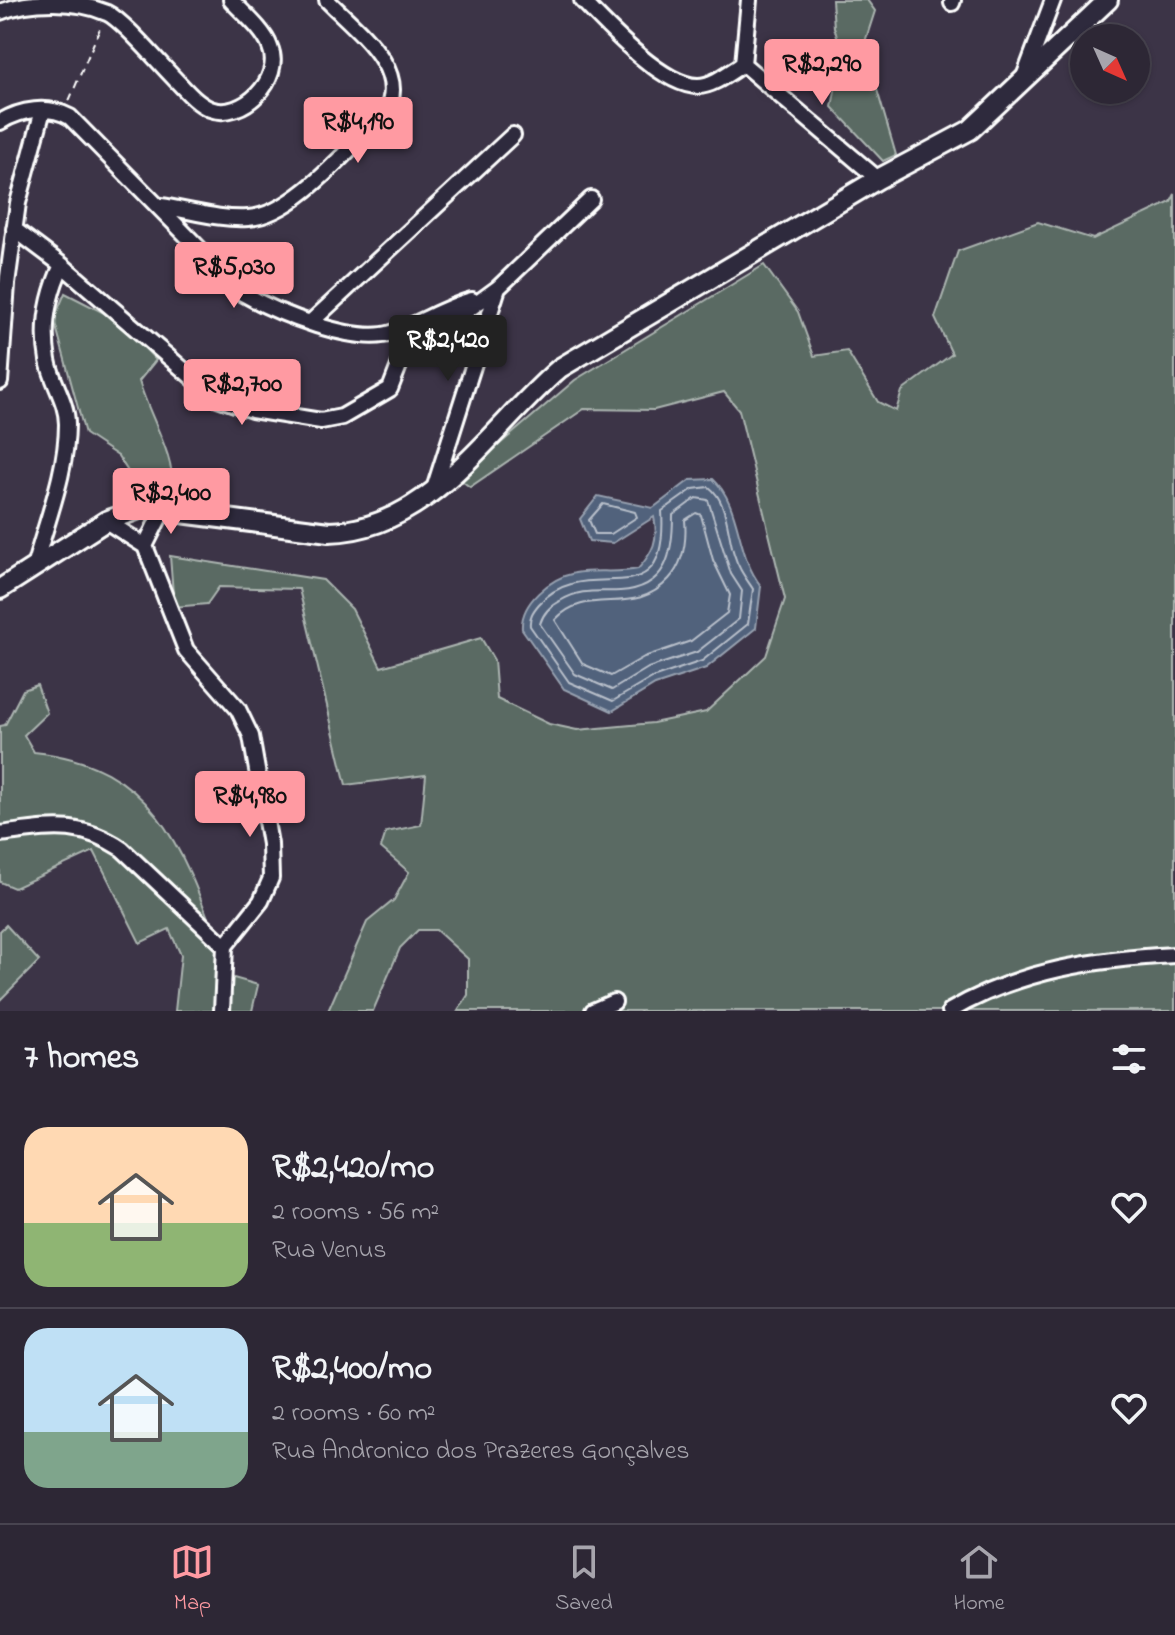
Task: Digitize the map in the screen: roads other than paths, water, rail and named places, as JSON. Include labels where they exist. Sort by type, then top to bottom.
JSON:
[{"type":"main road","points":[[0,589],[106,521],[142,508],[164,508],[329,532],[355,532],[385,521],[434,490],[560,368],[878,179],[970,130],[1108,0]]},
{"type":"street","points":[[0,12],[40,3],[69,4],[107,13],[192,96],[209,108],[229,111],[243,106],[259,92],[272,64],[270,46],[231,0]]},
{"type":"street","points":[[161,206],[243,218],[269,212],[299,196],[385,113],[394,96],[387,67],[327,0]]},
{"type":"street","points":[[582,0],[645,59],[684,83],[699,86],[711,83],[743,64]]},
{"type":"street","points":[[743,64],[749,0]]},
{"type":"street","points":[[1024,77],[1053,0]]},
{"type":"street","points":[[743,64],[878,179]]},
{"type":"street","points":[[0,382],[14,229],[43,110]]},
{"type":"street","points":[[0,122],[23,111],[43,110],[64,114],[78,122],[244,294],[274,310],[376,337],[393,333],[450,306],[480,298]]},
{"type":"street","points":[[311,322],[513,135]]},
{"type":"street","points":[[14,229],[62,265],[215,397],[252,410],[321,421],[342,417],[383,395],[390,389],[402,358],[480,298],[498,288],[591,199]]},
{"type":"street","points":[[34,568],[65,452],[66,413],[48,360],[47,343],[49,293],[62,265]]},
{"type":"street","points":[[434,490],[498,288]]},
{"type":"street","points":[[145,546],[164,508]]},
{"type":"street","points":[[106,521],[145,546],[186,650],[238,709],[256,755],[270,844],[271,878],[261,901],[225,946],[222,1011]]},
{"type":"street","points":[[0,834],[60,826],[83,829],[105,838],[122,849],[225,946]]},
{"type":"street","points":[[950,1011],[1018,978],[1091,961],[1175,955]]},
{"type":"street","points":[[593,1011],[614,1002]]},
{"type":"water","points":[[713,479],[729,502],[747,559],[761,586],[756,628],[706,668],[655,685],[612,711],[564,689],[522,629],[531,601],[556,580],[575,573],[638,569],[651,551],[656,532],[654,517],[613,543],[589,541],[580,519],[598,496],[653,508],[690,480]]}]
